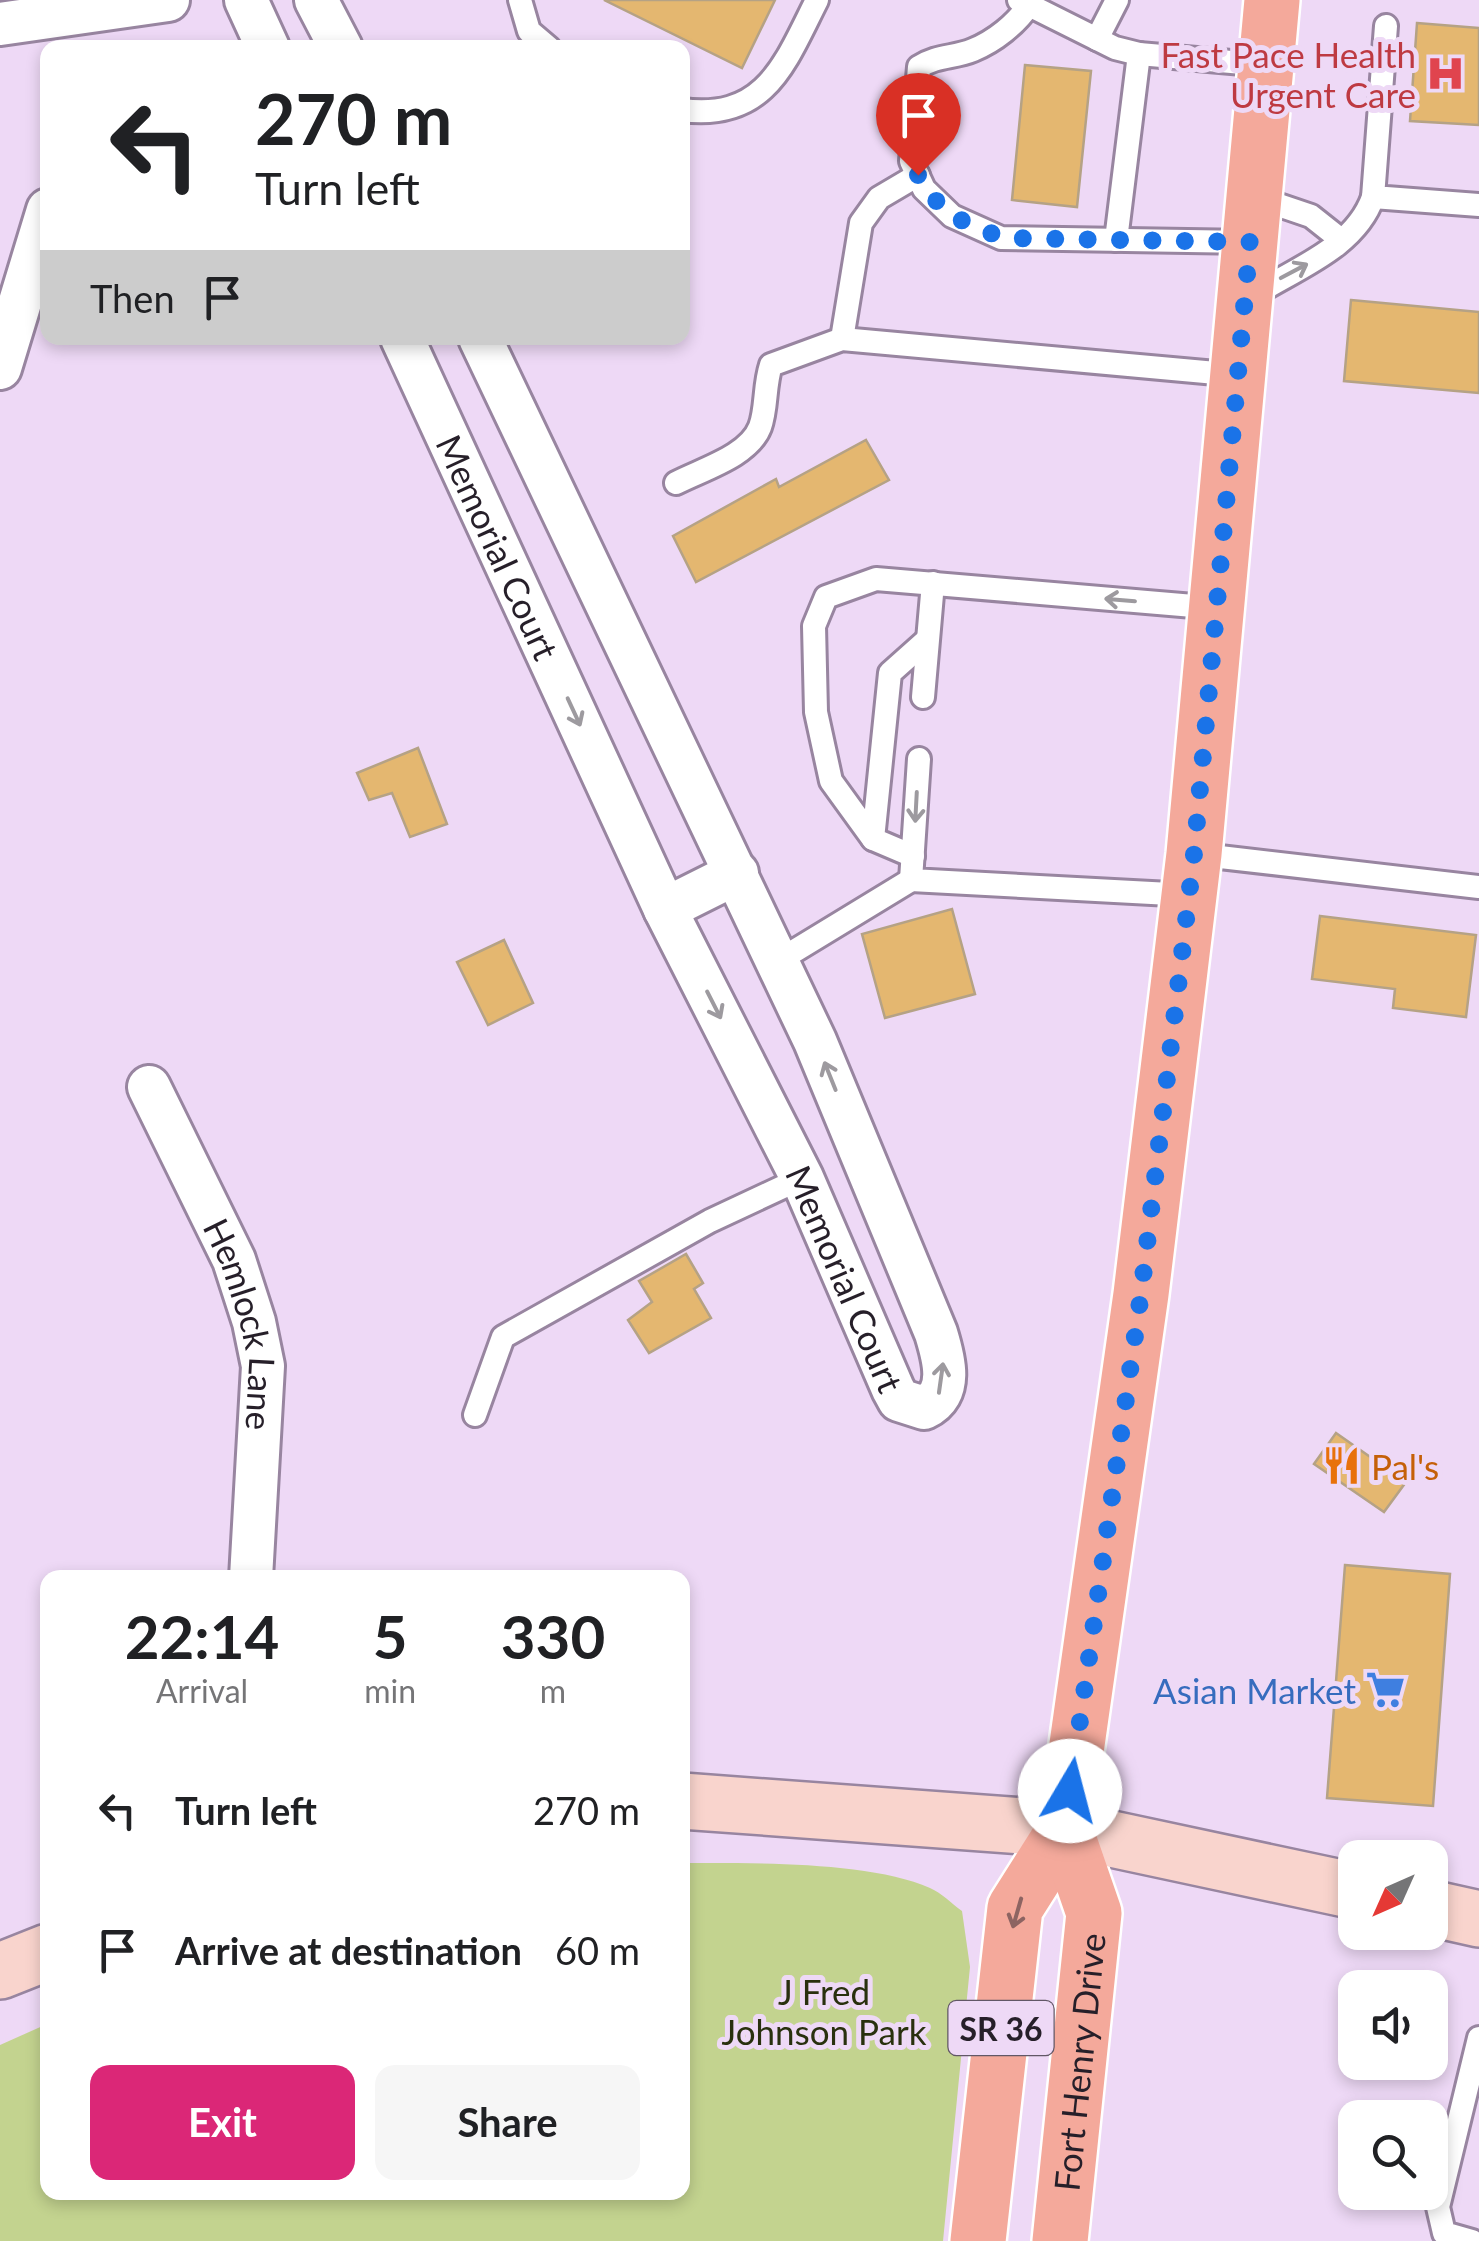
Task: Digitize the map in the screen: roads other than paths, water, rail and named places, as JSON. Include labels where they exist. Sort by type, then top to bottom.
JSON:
[{"type":"main road","name":"Fort Henry Drive","points":[[978,2241],[1015,1908],[1065,1829],[1138,1313],[1192,874],[1272,0]]},
{"type":"main road","points":[[690,1802],[1065,1829],[1338,1887]]},
{"type":"main road","name":"Fort Henry Drive","points":[[1060,2241],[1094,1912],[1065,1829]]},
{"type":"main road","points":[[1448,1912],[1479,1920]]},
{"type":"main road","points":[[0,1971],[40,1955]]},
{"type":"street","points":[[0,24],[168,0]]},
{"type":"street","points":[[246,0],[264,40]]},
{"type":"street","points":[[316,0],[337,40]]},
{"type":"street","points":[[98,40],[108,6]]},
{"type":"street","points":[[0,368],[40,236]]},
{"type":"street","name":"Memorial Court","points":[[405,345],[665,909],[802,1178],[892,1389],[910,1406],[933,1404],[945,1376],[936,1334],[778,961],[483,345]]},
{"type":"street","points":[[665,909],[737,873]]},
{"type":"street","name":"Hemlock Lane","points":[[149,1087],[234,1260],[254,1322],[263,1366],[250,1570]]},
{"type":"lane","points":[[520,0],[529,30],[540,40]]},
{"type":"lane","points":[[690,111],[708,114],[745,104],[778,77],[817,0]]},
{"type":"lane","points":[[1097,39],[1117,0]]},
{"type":"lane","points":[[1266,65],[1139,54],[1097,39],[1024,2],[1017,22],[972,50],[932,58],[919,67],[911,161],[924,189],[952,216],[1002,238],[1116,240],[1252,220],[1311,216],[1340,238]]},
{"type":"lane","points":[[1245,300],[1292,270],[1326,255],[1340,238],[1364,224],[1373,198],[1386,26]]},
{"type":"lane","points":[[1116,240],[1139,54]]},
{"type":"lane","points":[[842,339],[861,223],[878,198],[918,175]]},
{"type":"lane","points":[[1373,198],[1479,204]]},
{"type":"lane","points":[[676,483],[750,445],[761,424],[762,388],[771,365],[842,339],[1238,375]]},
{"type":"lane","points":[[913,856],[873,839],[831,781],[816,712],[814,626],[826,597],[876,579],[1217,608]]},
{"type":"lane","points":[[923,696],[933,582]]},
{"type":"lane","points":[[873,839],[890,673],[926,640]]},
{"type":"lane","points":[[911,880],[919,759]]},
{"type":"lane","points":[[778,961],[911,880],[1192,874],[1479,887]]},
{"type":"lane","points":[[474,1416],[503,1337],[710,1220],[802,1178]]},
{"type":"lane","points":[[1472,2241],[1444,2233],[1438,2206],[1479,2038]]},
{"type":"place","name":"Fast Pace Health Urgent Care","points":[[1446,74]]},
{"type":"place","name":"Pal's","points":[[1341,1466]]},
{"type":"place","name":"Asian Market","points":[[1386,1690]]},
{"type":"park label","name":"J Fred Johnson Park","points":[[824,2011]]}]
